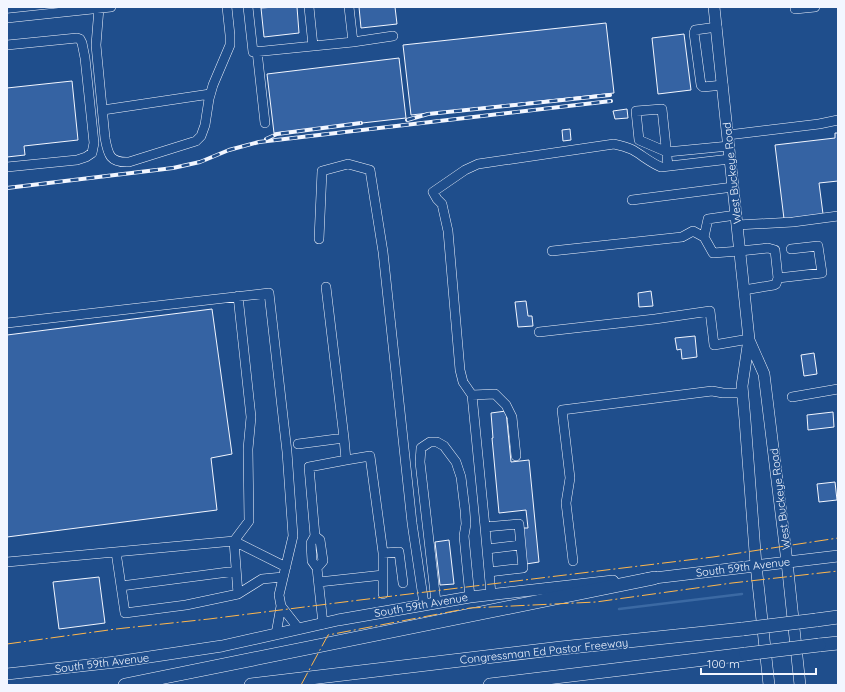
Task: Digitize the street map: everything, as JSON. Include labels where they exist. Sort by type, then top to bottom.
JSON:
[{"type":"highway","points":[[125,685],[654,578]]},
{"type":"highway","name":"Congressman Ed Pastor Freeway","points":[[251,685],[838,617]]},
{"type":"highway","points":[[490,685],[838,643]]},
{"type":"main road","name":"West Buckeye Road","points":[[714,7],[749,339],[742,386],[756,566],[770,685]]},
{"type":"main road","name":"West Buckeye Road","points":[[749,339],[764,374],[787,562],[800,685]]},
{"type":"main road","name":"South 59th Avenue","points":[[7,674],[116,662],[222,646],[424,604],[491,594],[654,578],[838,556]]},
{"type":"street","points":[[7,18],[111,7]]},
{"type":"street","points":[[99,8],[96,45],[105,138],[108,152],[113,158],[121,162],[129,162],[196,141],[201,136],[205,124],[212,85],[230,45],[227,7]]},
{"type":"street","points":[[248,7],[253,52],[353,42],[393,36]]},
{"type":"street","points":[[309,7],[313,46]]},
{"type":"street","points":[[349,7],[353,42]]},
{"type":"street","points":[[794,9],[815,7]]},
{"type":"street","points":[[716,27],[695,30],[694,33],[703,87],[722,85]]},
{"type":"street","points":[[7,45],[77,38],[80,39],[85,58],[94,143],[92,153],[86,157],[76,160],[7,167]]},
{"type":"street","points":[[257,51],[265,123]]},
{"type":"street","points":[[103,110],[210,94]]},
{"type":"street","points":[[668,166],[667,152],[662,109],[636,111],[639,140],[667,152],[838,120]]},
{"type":"street","points":[[491,594],[472,395],[463,382],[460,370],[448,231],[442,204],[437,200],[433,192],[465,170],[478,164],[614,144],[633,150],[653,164],[661,167],[730,159]]},
{"type":"street","points":[[319,239],[322,172],[348,164],[370,170],[383,252],[412,523],[424,604]]},
{"type":"street","points":[[632,200],[733,187]]},
{"type":"street","points":[[704,237],[708,219],[793,222],[838,216]]},
{"type":"street","points":[[552,251],[682,237],[693,231],[704,237],[713,253],[768,248],[783,249],[818,246],[822,273],[778,278]]},
{"type":"street","points":[[744,290],[776,284],[783,249]]},
{"type":"street","points":[[326,287],[346,460]]},
{"type":"street","points":[[7,323],[269,293],[287,452],[294,536],[279,595],[281,606],[276,634]]},
{"type":"street","points":[[238,296],[251,417],[248,449],[249,521],[234,541],[238,594]]},
{"type":"street","points":[[539,332],[655,319],[710,311],[714,345],[749,339]]},
{"type":"street","points":[[792,397],[838,389]]},
{"type":"street","points":[[573,561],[566,503],[570,478],[562,410],[712,391],[723,393],[743,393]]},
{"type":"street","points":[[472,395],[495,394],[506,405],[512,417],[516,456]]},
{"type":"street","points":[[298,444],[344,438]]},
{"type":"street","points":[[436,602],[420,462],[421,448],[430,442],[437,442],[444,446],[456,462],[461,477],[465,510],[466,524],[464,536],[470,597]]},
{"type":"street","points":[[323,624],[317,568],[312,561],[311,543],[315,536],[309,467],[370,456],[383,553],[383,594]]},
{"type":"street","points":[[485,527],[519,524],[523,568],[489,572]]},
{"type":"street","points":[[7,562],[234,541],[286,567]]},
{"type":"street","points":[[487,549],[520,545]]},
{"type":"street","points":[[116,552],[125,613],[186,606],[238,594],[262,579],[283,577]]},
{"type":"street","points":[[383,553],[399,552],[403,583]]},
{"type":"street","points":[[121,586],[236,571]]},
{"type":"street","points":[[319,582],[383,575]]},
{"type":"street","points":[[281,606],[299,629]]},
{"type":"building","points":[[297,7],[299,33],[264,37],[261,8]]},
{"type":"building","points":[[359,7],[395,7],[397,24],[361,28]]},
{"type":"building","points":[[606,23],[614,93],[411,115],[403,45]]},
{"type":"building","points":[[684,34],[691,90],[658,94],[652,38]]},
{"type":"building","points":[[399,58],[406,118],[274,133],[267,74]]},
{"type":"building","points":[[72,81],[78,140],[24,146],[25,155],[7,157],[7,88]]},
{"type":"building","points":[[627,109],[628,118],[615,119],[613,111]]},
{"type":"building","points":[[570,129],[571,140],[563,141],[562,130]]},
{"type":"building","points":[[835,133],[838,133],[838,181],[819,183],[823,214],[784,219],[775,145],[835,138]]},
{"type":"building","points":[[651,291],[653,306],[639,307],[638,293]]},
{"type":"building","points":[[526,301],[528,316],[532,316],[533,326],[518,327],[515,302]]},
{"type":"building","points":[[212,309],[232,454],[211,458],[217,510],[7,537],[7,335]]},
{"type":"building","points":[[695,336],[697,357],[682,359],[681,349],[677,350],[675,338]]},
{"type":"building","points":[[814,353],[817,374],[804,376],[801,355]]},
{"type":"building","points":[[506,411],[511,462],[529,460],[539,562],[526,564],[522,528],[528,528],[526,510],[499,513],[491,413]]},
{"type":"building","points":[[833,412],[834,427],[808,430],[807,415]]},
{"type":"building","points":[[835,482],[837,500],[819,502],[817,484]]},
{"type":"building","points":[[449,540],[454,584],[440,585],[435,542]]},
{"type":"building","points":[[99,577],[105,623],[59,629],[53,582]]},
{"type":"waterway","points":[[619,609],[742,594]]},
{"type":"railway","points":[[407,120],[428,114],[610,95]]},
{"type":"railway","points":[[7,188],[173,168],[200,162],[229,150],[259,142],[611,101]]},
{"type":"railway","points":[[266,139],[277,134],[361,123]]},
{"type":"power","points":[[7,644],[116,629],[209,619],[713,557],[838,538]]},
{"type":"power","points":[[301,685],[328,635],[470,608],[596,602],[732,583],[838,571]]}]
